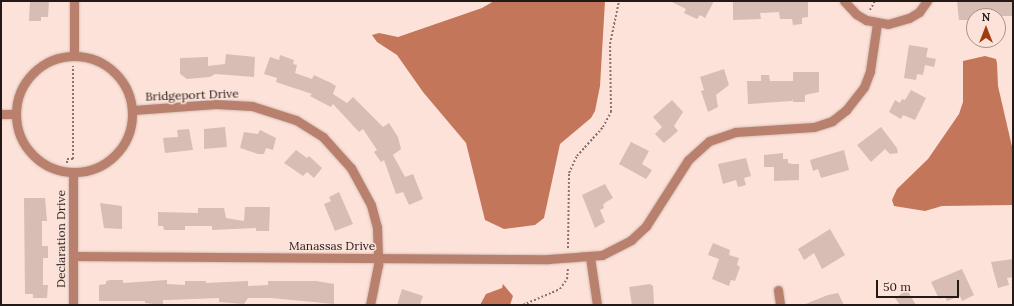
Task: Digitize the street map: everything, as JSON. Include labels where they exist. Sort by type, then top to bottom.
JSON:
[{"type":"street","points":[[74,1],[74,56]]},
{"type":"street","points":[[844,1],[856,14],[878,23],[899,22],[910,18],[919,12],[927,1]]},
{"type":"street","name":"Manassas Drive","points":[[73,256],[378,258],[590,257],[615,249],[631,240],[646,226],[688,160],[709,140],[735,132],[814,127],[832,121],[846,110],[864,87],[870,71],[878,23]]},
{"type":"street","name":"Declaration Drive","points":[[74,56],[97,61],[117,74],[130,96],[133,110],[131,129],[118,152],[97,168],[73,173],[51,168],[32,155],[19,135],[14,114],[18,95],[30,75],[49,61],[74,56]]},
{"type":"street","name":"Bridgeport Drive","points":[[133,110],[216,104],[252,106],[278,112],[310,128],[343,156],[359,180],[377,227],[378,258],[376,283],[370,305]]},
{"type":"street","points":[[1,114],[14,114]]},
{"type":"street","name":"Declaration Drive","points":[[73,173],[73,305]]},
{"type":"street","points":[[590,257],[597,305]]},
{"type":"street","points":[[778,290],[780,305]]},
{"type":"path","points":[[523,305],[560,288],[567,279],[569,173],[577,156],[603,127],[611,112],[610,44],[619,1]]},
{"type":"path","points":[[870,12],[875,1]]},
{"type":"path","points":[[67,162],[67,159],[73,159],[73,65],[80,66]]},
{"type":"shaded area","points":[[494,1],[605,1],[600,86],[595,111],[591,118],[560,144],[544,218],[535,225],[504,229],[485,220],[466,143],[423,92],[397,55],[377,42],[372,35],[379,33],[398,37],[482,8]]},
{"type":"shaded area","points":[[985,56],[996,59],[997,63],[998,86],[1013,151],[1013,205],[942,206],[925,211],[894,206],[892,200],[897,189],[928,159],[959,114],[963,102],[963,61]]},
{"type":"shaded area","points":[[503,284],[513,296],[510,305],[480,305],[486,294],[502,288]]},
{"type":"building","points":[[30,1],[49,1],[48,17],[41,17],[41,21],[29,21]]},
{"type":"building","points":[[670,1],[714,1],[705,18],[700,15],[697,19],[684,13],[686,9]]},
{"type":"building","points":[[733,1],[808,1],[808,17],[802,18],[802,24],[793,25],[792,19],[780,19],[779,12],[760,13],[761,19],[733,20]]},
{"type":"building","points":[[957,1],[1013,1],[1013,16],[1006,16],[1006,8],[966,8],[966,20],[959,20]]},
{"type":"building","points":[[909,45],[928,48],[926,57],[936,59],[934,67],[925,65],[923,75],[917,74],[916,80],[904,78]]},
{"type":"building","points":[[226,54],[255,57],[254,77],[215,74],[210,77],[187,79],[180,74],[180,58],[208,57],[208,66],[225,64]]},
{"type":"building","points":[[280,55],[294,60],[293,64],[297,65],[295,73],[312,79],[314,75],[331,83],[336,86],[333,94],[347,103],[353,97],[383,127],[389,123],[398,137],[401,149],[393,155],[405,177],[413,174],[423,199],[409,205],[403,192],[396,194],[384,160],[381,162],[374,152],[377,150],[363,129],[359,132],[333,104],[331,107],[310,96],[312,94],[276,82],[277,78],[264,74],[270,57],[279,60]]},
{"type":"building","points":[[724,69],[729,85],[716,95],[718,107],[708,112],[701,91],[704,90],[700,77]]},
{"type":"building","points":[[793,72],[819,72],[819,92],[805,95],[805,102],[793,102],[792,98],[792,101],[748,104],[747,81],[761,81],[761,75],[769,75],[770,81],[793,81]]},
{"type":"building","points":[[911,90],[926,98],[915,120],[903,115],[901,119],[889,112],[895,100],[900,103],[902,99],[905,100]]},
{"type":"building","points":[[672,100],[683,112],[674,126],[678,131],[664,143],[655,134],[662,127],[653,117]]},
{"type":"building","points":[[225,127],[227,147],[204,149],[204,129]]},
{"type":"building","points":[[881,127],[897,148],[898,153],[890,154],[885,149],[871,162],[857,145]]},
{"type":"building","points":[[189,129],[193,150],[165,153],[163,138],[178,137],[177,130]]},
{"type":"building","points":[[260,130],[276,138],[273,150],[266,148],[264,154],[258,154],[240,148],[244,132],[258,134]]},
{"type":"building","points":[[631,142],[649,151],[642,164],[652,170],[646,179],[619,164]]},
{"type":"building","points":[[296,150],[307,158],[309,156],[322,168],[314,178],[307,172],[303,176],[284,163]]},
{"type":"building","points":[[844,150],[849,170],[821,178],[818,169],[813,171],[810,160]]},
{"type":"building","points":[[783,153],[783,159],[788,159],[788,163],[799,164],[799,180],[774,181],[774,167],[764,167],[764,155]]},
{"type":"building","points":[[746,158],[751,176],[744,178],[746,185],[738,187],[736,180],[723,184],[718,164]]},
{"type":"building","points":[[605,184],[613,198],[606,202],[603,205],[604,208],[600,210],[605,222],[595,228],[582,195]]},
{"type":"building","points":[[339,192],[353,224],[335,231],[324,204],[331,201],[329,197]]},
{"type":"building","points":[[24,198],[45,198],[47,221],[42,221],[42,246],[48,246],[48,258],[43,258],[43,285],[48,285],[47,298],[33,298],[33,294],[25,294]]},
{"type":"building","points":[[100,203],[122,206],[122,229],[104,228]]},
{"type":"building","points":[[245,207],[270,207],[269,231],[256,231],[256,228],[212,230],[212,226],[185,226],[185,230],[164,230],[163,226],[158,226],[158,212],[198,213],[198,208],[224,208],[226,218],[244,221]]},
{"type":"building","points":[[830,229],[845,255],[822,269],[814,253],[804,260],[798,249]]},
{"type":"building","points":[[713,243],[730,250],[729,255],[739,258],[737,265],[740,267],[735,281],[731,280],[729,286],[712,279],[719,259],[708,255]]},
{"type":"building","points":[[1013,259],[1013,277],[1007,278],[1009,285],[998,288],[991,262]]},
{"type":"building","points":[[962,269],[974,295],[962,301],[960,296],[947,301],[945,296],[939,299],[931,282]]},
{"type":"building","points":[[123,280],[123,283],[167,280],[167,284],[185,285],[185,281],[206,281],[206,283],[248,281],[248,286],[268,285],[268,281],[316,281],[334,284],[334,304],[271,298],[248,298],[244,304],[219,302],[219,298],[163,300],[163,305],[145,303],[145,301],[99,301],[99,285],[106,284],[106,281]]},
{"type":"building","points":[[650,284],[653,286],[654,305],[632,305],[629,287]]},
{"type":"building","points":[[402,289],[423,296],[420,305],[397,305]]},
{"type":"building","points":[[907,290],[916,305],[900,305],[895,298]]},
{"type":"building","points":[[838,293],[844,305],[803,305],[828,295]]}]
